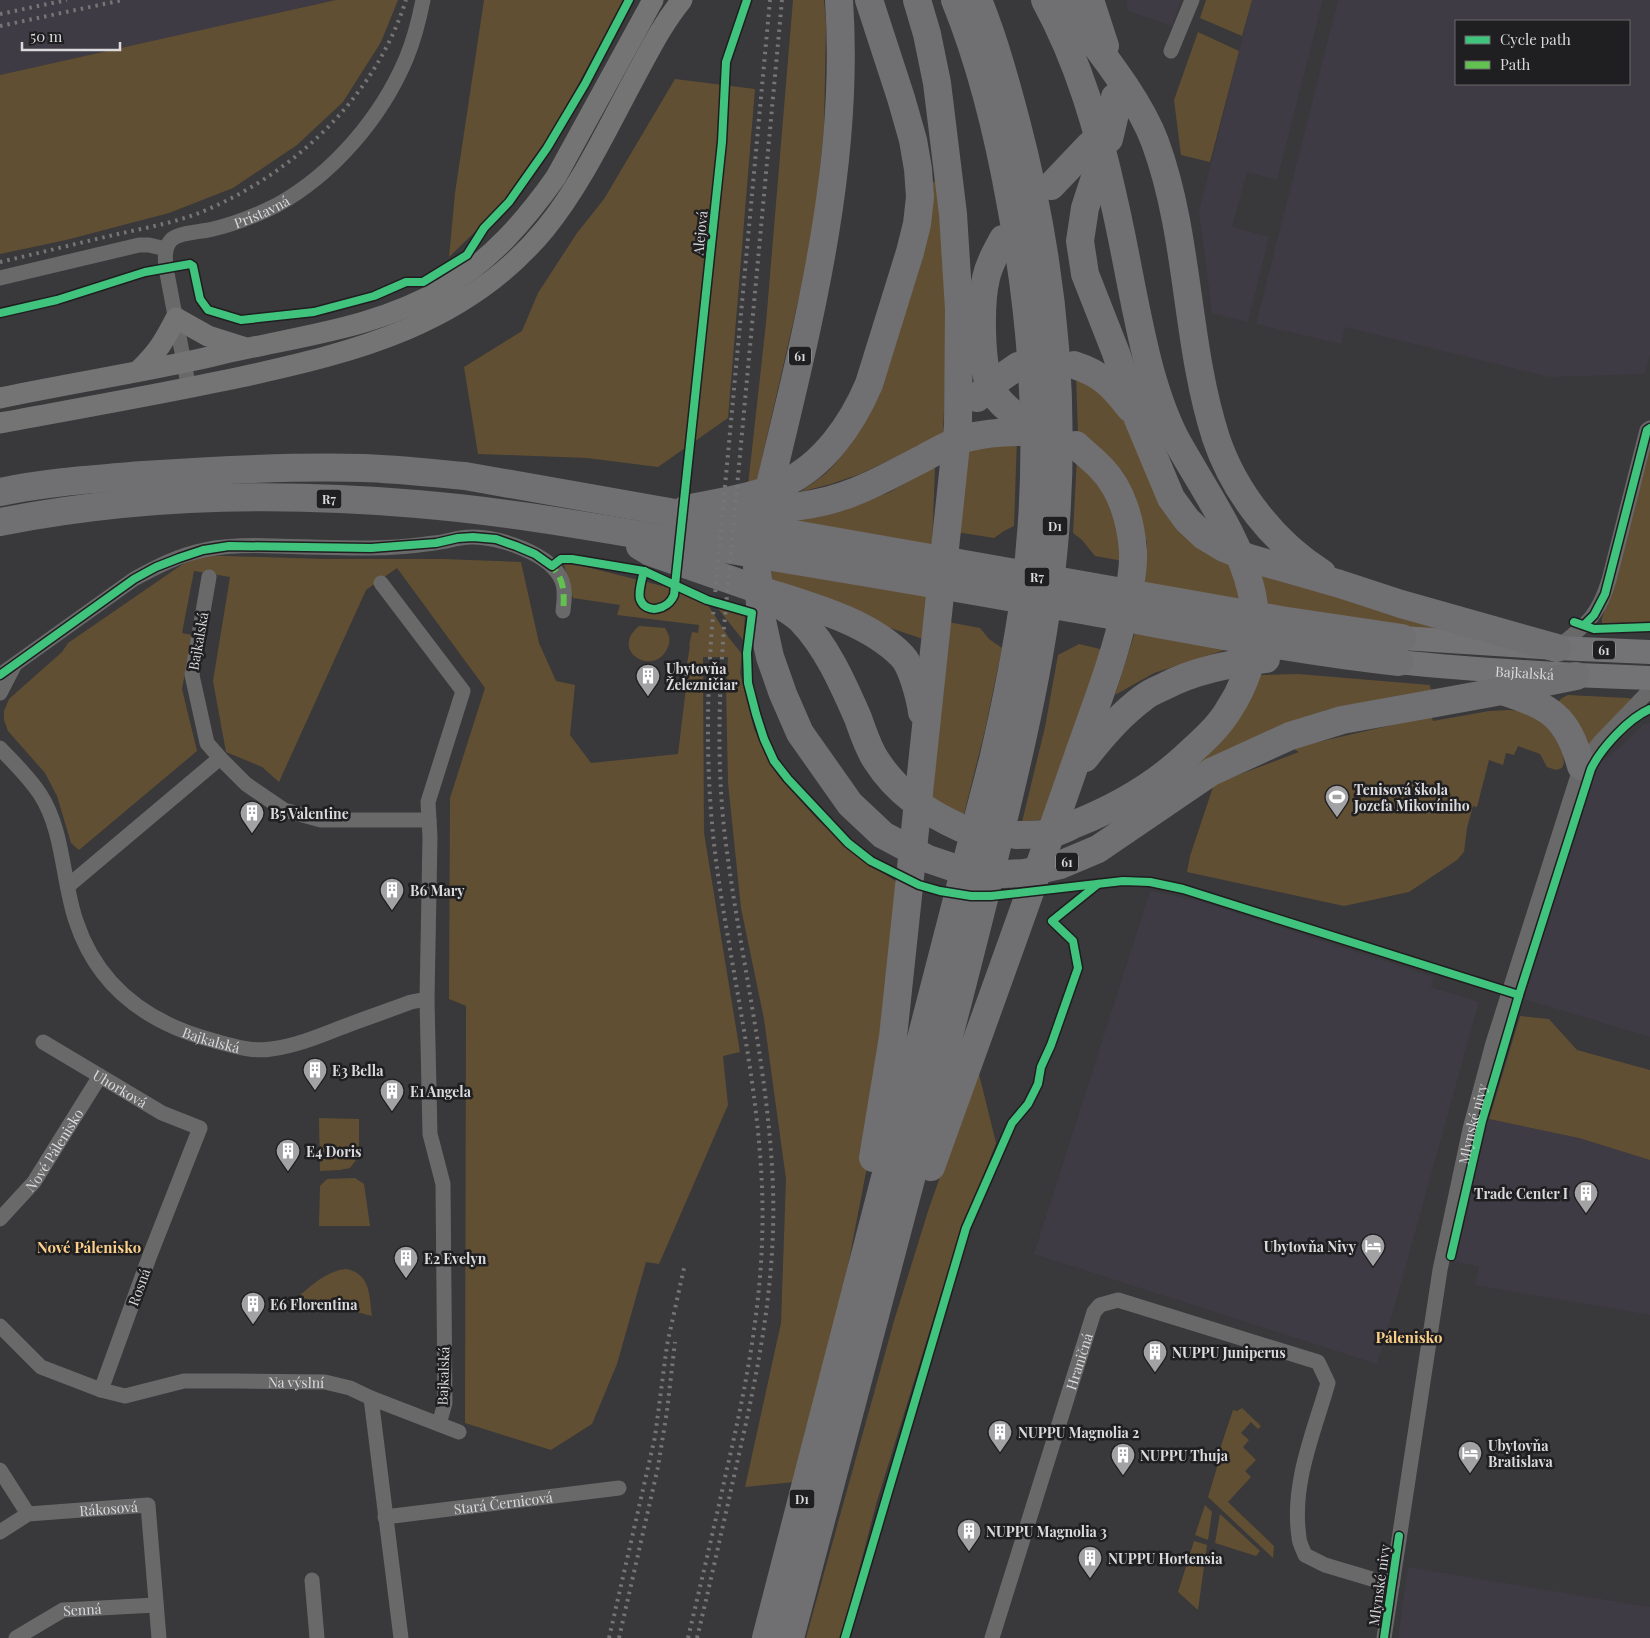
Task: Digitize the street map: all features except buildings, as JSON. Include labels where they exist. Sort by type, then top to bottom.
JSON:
[{"type":"highway","name":"61","points":[[839,0],[840,102],[830,210],[808,323],[763,514],[758,542],[758,592],[770,657],[800,733],[850,804],[883,835],[928,859],[970,873],[1004,874],[1060,865],[1098,850],[1211,772],[1290,736],[1342,720],[1576,676]]},
{"type":"highway","points":[[672,512],[756,494],[802,474],[820,458],[837,438],[862,402],[869,384],[910,252],[917,224],[920,197],[914,140],[869,0]]},
{"type":"highway","points":[[882,1237],[868,1196],[892,1038],[958,426],[959,309],[953,214],[936,83],[917,0]]},
{"type":"highway","name":"D1","points":[[790,1638],[882,1237],[920,1042],[1007,700],[1025,590],[1031,529],[1034,403],[1031,340],[1024,281],[994,122],[955,0]]},
{"type":"highway","name":"D1","points":[[959,1052],[1031,706],[1049,595],[1058,466],[1055,337],[1038,216],[1028,164],[1008,89],[978,0]]},
{"type":"highway","points":[[1045,0],[1056,20],[1087,101],[1114,199],[1140,330],[1151,373],[1151,415],[1171,498],[1187,520],[1204,536],[1224,548],[1249,558],[1401,604],[1558,648]]},
{"type":"highway","points":[[1062,0],[1121,82],[1138,108],[1154,140],[1174,209],[1198,362],[1207,405],[1216,439],[1226,463],[1257,513],[1276,534],[1313,567],[1340,584]]},
{"type":"highway","points":[[1090,0],[1105,46]]},
{"type":"highway","points":[[1051,186],[1101,136],[1115,97]]},
{"type":"highway","points":[[1098,171],[1085,208],[1080,241],[1085,274],[1116,353],[1151,415]]},
{"type":"highway","points":[[672,512],[758,509],[827,502],[877,482],[941,448],[966,438],[1020,425],[992,390],[985,367],[983,324],[986,279],[992,259],[1003,239]]},
{"type":"highway","points":[[1016,836],[1054,833],[1102,813],[1144,789],[1175,767],[1202,741],[1228,711],[1246,677],[1253,654],[1256,629],[1254,600],[1248,576],[1238,548],[1178,443],[1151,415],[1115,389],[1104,378],[1074,365]]},
{"type":"highway","points":[[958,426],[976,399],[989,386],[1012,370]]},
{"type":"highway","points":[[882,1237],[923,1188],[959,1052],[1071,778],[1123,620],[1130,588],[1132,563],[1129,523],[1118,494],[1103,470],[1076,446]]},
{"type":"highway","name":"R7","points":[[0,492],[81,480],[260,468],[361,468],[465,476],[1281,620],[1400,650]]},
{"type":"highway","name":"R7","points":[[0,522],[93,507],[167,500],[258,498],[350,499],[418,504],[490,512],[613,531],[976,591],[1324,652],[1400,650]]},
{"type":"highway","points":[[613,531],[650,552],[814,608],[864,628],[883,639],[904,657],[919,692],[922,710],[924,754]]},
{"type":"highway","points":[[754,588],[800,618],[822,645],[875,758],[891,780],[908,797],[936,817],[961,828]]},
{"type":"highway","points":[[1071,778],[1105,732],[1124,713],[1145,696],[1172,682],[1193,673],[1219,666],[1324,652]]},
{"type":"highway","points":[[1502,691],[1548,709],[1558,718],[1566,726],[1572,738],[1581,766]]},
{"type":"highway","name":"D1","points":[[766,1638],[882,1237]]},
{"type":"main road","points":[[0,398],[338,330],[394,312],[443,288],[491,253],[528,214],[556,177],[653,0]]},
{"type":"main road","points":[[0,423],[189,389],[308,362],[386,338],[450,309],[502,272],[538,236],[570,193],[657,37],[682,0]]},
{"type":"main road","points":[[139,370],[157,352],[176,318],[208,336],[247,348]]},
{"type":"main road","name":"Bajkalská","points":[[1400,650],[1558,648],[1650,652]]},
{"type":"main road","name":"Bajkalská","points":[[1400,650],[1436,666],[1576,676],[1650,678]]},
{"type":"street","name":"Prístavná","points":[[166,249],[172,240],[177,237],[250,217],[277,204],[307,184],[343,153],[375,113],[397,78],[414,35],[423,0]]},
{"type":"street","points":[[1172,52],[1192,0]]},
{"type":"street","points":[[0,278],[139,245],[150,245],[166,249],[166,268],[189,389]]},
{"type":"street","points":[[1558,648],[1588,623],[1602,601],[1609,580],[1646,430],[1650,428]]},
{"type":"street","points":[[0,674],[142,575],[164,564],[203,550],[229,546],[371,548],[436,543],[473,536],[496,539],[535,554],[552,566],[562,579],[564,589],[563,611]]},
{"type":"street","name":"Bajkalská","points":[[209,576],[192,675],[207,743],[220,758],[246,784],[284,810],[321,820],[429,820]]},
{"type":"street","name":"Bajkalská","points":[[381,583],[463,691],[428,802],[427,1000],[430,1134],[443,1184],[444,1403],[439,1424]]},
{"type":"street","points":[[0,693],[16,663]]},
{"type":"street","points":[[1581,766],[1600,742],[1650,690]]},
{"type":"street","name":"Bajkalská","points":[[0,748],[40,794],[46,807],[56,832],[76,922],[82,937],[100,969],[120,992],[142,1010],[171,1027],[194,1036],[231,1046],[268,1050],[291,1046],[411,1002],[427,1000]]},
{"type":"street","points":[[68,886],[220,758]]},
{"type":"street","name":"Mlynské nivy","points":[[1384,1638],[1440,1270],[1470,1129],[1493,1043],[1581,766]]},
{"type":"street","name":"Uhorková","points":[[43,1042],[162,1113],[200,1128]]},
{"type":"street","name":"Nové Pálenisko","points":[[0,1219],[34,1182],[100,1076]]},
{"type":"street","name":"Rosná","points":[[101,1390],[147,1264],[200,1128]]},
{"type":"street","name":"Hraničná","points":[[992,1638],[1094,1312],[1100,1305],[1118,1300],[1318,1362],[1328,1383],[1300,1478],[1297,1511],[1299,1538],[1305,1555],[1325,1565],[1392,1585]]},
{"type":"street","name":"Na výslní","points":[[3,1334],[40,1366],[101,1390],[125,1396],[184,1381],[325,1382],[350,1388],[460,1432]]},
{"type":"street","points":[[371,1398],[402,1638]]},
{"type":"street","points":[[0,1470],[28,1514]]},
{"type":"street","name":"Stará Černicová","points":[[385,1517],[619,1488]]},
{"type":"street","name":"Rákosová","points":[[0,1532],[28,1514],[148,1505],[159,1638]]},
{"type":"street","points":[[312,1580],[317,1638]]},
{"type":"street","name":"Senná","points":[[16,1638],[63,1610],[156,1605]]},
{"type":"shaded area","points":[[0,0],[336,0],[0,75]]},
{"type":"shaded area","points":[[336,0],[398,0],[381,42],[343,102],[297,145],[233,188],[169,213],[66,240],[0,254],[0,75]]},
{"type":"shaded area","points":[[484,0],[624,0],[545,145],[504,204],[449,257],[455,193]]},
{"type":"shaded area","points":[[793,0],[824,0],[826,23],[824,127],[816,212],[801,288],[757,480],[748,485],[766,323]]},
{"type":"shaded area","points":[[1126,0],[1181,0],[1172,26],[1128,11]]},
{"type":"shaded area","points":[[1206,0],[1252,0],[1242,36],[1200,18]]},
{"type":"shaded area","points":[[1252,0],[1323,0],[1277,180],[1247,172],[1232,227],[1269,237],[1248,322],[1212,313],[1199,211]]},
{"type":"shaded area","points":[[1338,0],[1650,0],[1650,354],[1645,374],[1549,377],[1345,327],[1341,344],[1256,324]]},
{"type":"shaded area","points":[[1198,32],[1239,51],[1210,162],[1181,155],[1174,100]]},
{"type":"shaded area","points":[[675,79],[755,89],[728,418],[658,467],[587,458],[478,454],[464,367],[522,331],[538,293],[577,233],[604,199]]},
{"type":"shaded area","points":[[939,181],[946,273],[946,356],[943,435],[860,474],[800,492],[826,473],[841,457],[860,429],[876,399],[932,182]]},
{"type":"shaded area","points":[[1076,374],[1120,408],[1181,530],[1487,635],[1385,627],[1144,587],[1147,542],[1133,501],[1078,435]]},
{"type":"shaded area","points":[[1017,438],[1014,526],[994,538],[956,532],[964,472],[971,445]]},
{"type":"shaded area","points":[[1650,440],[1650,622],[1647,625],[1602,624],[1602,618],[1609,598]]},
{"type":"shaded area","points":[[1077,456],[1113,502],[1123,561],[1095,556],[1082,540],[1073,533]]},
{"type":"shaded area","points":[[935,466],[932,549],[785,526],[786,517],[839,509],[888,493]]},
{"type":"shaded area","points":[[196,555],[521,562],[539,643],[556,681],[575,685],[570,735],[591,763],[678,754],[688,671],[689,646],[692,632],[698,633],[699,625],[617,615],[620,605],[573,598],[563,561],[682,591],[708,605],[729,638],[742,654],[740,673],[754,729],[780,778],[817,819],[844,845],[899,883],[876,1120],[846,1276],[794,1482],[745,1487],[781,1323],[786,1179],[764,1019],[741,908],[728,783],[726,687],[728,657],[703,657],[704,833],[740,1052],[723,1056],[728,1105],[659,1264],[646,1262],[617,1364],[592,1424],[551,1450],[465,1423],[466,1006],[449,999],[450,798],[485,688],[397,568],[366,590],[279,782],[262,767],[226,752],[213,681],[230,577],[194,571],[182,633],[192,635],[182,689],[197,751],[79,850],[71,843],[57,796],[45,773],[8,731],[4,720],[4,711],[9,699],[62,652],[68,643]]},
{"type":"shaded area","points":[[772,570],[928,592],[923,639],[774,589],[771,579]]},
{"type":"shaded area","points":[[715,605],[741,611],[745,616],[743,640]]},
{"type":"shaded area","points":[[948,622],[980,628],[989,639],[1002,648],[985,730],[963,818],[927,800]]},
{"type":"shaded area","points":[[639,626],[665,628],[668,635],[668,647],[662,656],[654,661],[645,661],[637,658],[631,652],[629,644],[631,635]]},
{"type":"shaded area","points":[[1136,629],[1231,648],[1154,673],[1115,695]]},
{"type":"shaded area","points":[[1079,644],[1104,650],[1045,819],[1022,822],[1045,727],[1058,655]]},
{"type":"shaded area","points":[[1298,674],[1430,685],[1431,690],[1326,710],[1195,766],[1233,725],[1248,702],[1260,675]]},
{"type":"shaded area","points":[[1568,695],[1632,699],[1594,741],[1587,746],[1554,706]]},
{"type":"shaded area","name":"Tenisová škola Jozefa Mikovíniho","points":[[1510,710],[1527,712],[1553,731],[1563,755],[1564,763],[1562,768],[1556,770],[1547,767],[1540,754],[1518,746],[1514,755],[1506,753],[1503,765],[1489,760],[1477,807],[1473,806],[1467,828],[1464,852],[1457,860],[1409,892],[1344,906],[1187,872],[1190,856],[1214,784],[1299,752],[1292,748],[1431,716],[1433,721],[1489,711]]},
{"type":"shaded area","points":[[1650,723],[1650,1037],[1524,999],[1595,767],[1624,744],[1644,724]]},
{"type":"shaded area","points":[[1150,891],[1199,901],[1434,977],[1431,987],[1479,1002],[1377,1364],[1034,1254]]},
{"type":"shaded area","points":[[1520,1016],[1549,1019],[1577,1050],[1650,1070],[1650,1160],[1579,1138],[1489,1119]]},
{"type":"shaded area","points":[[978,1070],[996,1143],[941,1294],[877,1501],[841,1638],[806,1638],[894,1321],[929,1208]]},
{"type":"shaded area","points":[[319,1118],[359,1119],[359,1156],[350,1168],[320,1171]]},
{"type":"shaded area","points":[[1489,1119],[1579,1138],[1650,1160],[1650,1315],[1475,1285],[1479,1267],[1453,1261],[1479,1139]]},
{"type":"shaded area","points":[[355,1178],[364,1184],[370,1226],[319,1226],[320,1186],[327,1179]]},
{"type":"shaded area","points":[[346,1269],[360,1276],[367,1286],[372,1316],[300,1297],[300,1295],[322,1278],[333,1272]]},
{"type":"shaded area","points":[[1242,1408],[1261,1426],[1258,1429],[1251,1422],[1241,1433],[1249,1440],[1243,1447],[1256,1460],[1245,1471],[1251,1477],[1228,1502],[1274,1546],[1273,1558],[1208,1497],[1222,1451],[1220,1449],[1233,1410],[1237,1411]]},
{"type":"shaded area","points":[[1205,1505],[1212,1512],[1208,1540],[1195,1535]]},
{"type":"shaded area","points":[[1220,1514],[1260,1551],[1256,1556],[1215,1543]]},
{"type":"shaded area","points":[[1194,1541],[1207,1545],[1198,1610],[1178,1592]]},
{"type":"shaded area","points":[[1408,1567],[1650,1607],[1650,1638],[1398,1638]]},
{"type":"railway","points":[[0,14],[67,0]]},
{"type":"railway","points":[[0,26],[123,0]]},
{"type":"railway","points":[[0,262],[189,217],[234,197],[267,177],[298,155],[326,129],[352,100],[374,69],[392,36],[406,0]]},
{"type":"railway","points":[[688,1638],[717,1514],[748,1367],[758,1296],[763,1224],[760,1148],[750,1068],[713,838],[708,718],[712,627],[770,0]]},
{"type":"railway","points":[[697,1638],[752,1395],[764,1327],[772,1258],[773,1189],[766,1098],[724,828],[720,778],[720,728],[724,628],[782,0]]},
{"type":"railway","points":[[609,1638],[655,1437],[667,1345],[684,1268]]},
{"type":"railway","points":[[619,1638],[658,1467],[675,1342]]},
{"type":"marked path","points":[[548,563],[557,573],[562,585],[564,597],[563,611]]},
{"type":"cycle path","points":[[0,313],[57,300],[145,272],[190,264],[193,266],[200,299],[208,310],[241,320],[314,312],[374,296],[406,282],[423,282],[467,255],[484,228],[509,202],[547,148],[585,84],[629,0]]},
{"type":"cycle path","name":"Alejová","points":[[644,571],[640,599],[643,604],[652,609],[662,607],[674,595],[722,142],[726,62],[747,0]]},
{"type":"cycle path","points":[[1584,625],[1594,615],[1605,594],[1647,430],[1650,428]]},
{"type":"cycle path","points":[[0,675],[134,579],[156,567],[203,550],[229,546],[371,548],[436,543],[458,538],[496,539],[535,554],[552,566],[561,559],[572,559],[644,571],[707,600],[752,613],[747,653],[748,683],[764,739],[774,761],[788,779],[848,843],[871,861],[919,885],[940,891],[971,896],[991,896],[1123,881],[1150,882],[1183,889],[1519,995]]},
{"type":"cycle path","points":[[1574,622],[1594,629],[1650,627]]},
{"type":"cycle path","points":[[1451,1256],[1482,1121],[1519,995],[1591,769],[1601,752],[1616,734],[1633,719],[1650,709]]},
{"type":"cycle path","points":[[845,1638],[966,1228],[1012,1123],[1028,1104],[1038,1084],[1041,1067],[1051,1045],[1078,968],[1073,941],[1052,921],[1098,884]]},
{"type":"cycle path","points":[[1384,1638],[1399,1536]]},
{"type":"place","name":"Ubytovňa Železničiar","points":[[648,697]]},
{"type":"place","name":"Tenisová škola Jozefa Mikovíniho","points":[[1337,818]]},
{"type":"place","name":"B5 Valentine","points":[[252,834]]},
{"type":"place","name":"B6 Mary","points":[[392,911]]},
{"type":"place","name":"E3 Bella","points":[[315,1091]]},
{"type":"place","name":"E1 Angela","points":[[392,1112]]},
{"type":"place","name":"E4 Doris","points":[[288,1172]]},
{"type":"place","name":"Trade Center I","points":[[1586,1214]]},
{"type":"place","name":"Ubytovňa Nivy","points":[[1373,1267]]},
{"type":"place","name":"E2 Evelyn","points":[[406,1279]]},
{"type":"place","name":"E6 Florentina","points":[[253,1325]]},
{"type":"place","name":"NUPPU Juniperus","points":[[1155,1373]]},
{"type":"place","name":"NUPPU Magnolia 2","points":[[1000,1453]]},
{"type":"place","name":"Ubytovňa Bratislava","points":[[1470,1474]]},
{"type":"place","name":"NUPPU Thuja","points":[[1123,1476]]},
{"type":"place","name":"NUPPU Magnolia 3","points":[[969,1552]]},
{"type":"place","name":"NUPPU Hortensia","points":[[1090,1579]]},
{"type":"district","name":"Nové Pálenisko","points":[[89,1247]]},
{"type":"district","name":"Pálenisko","points":[[1409,1337]]}]
